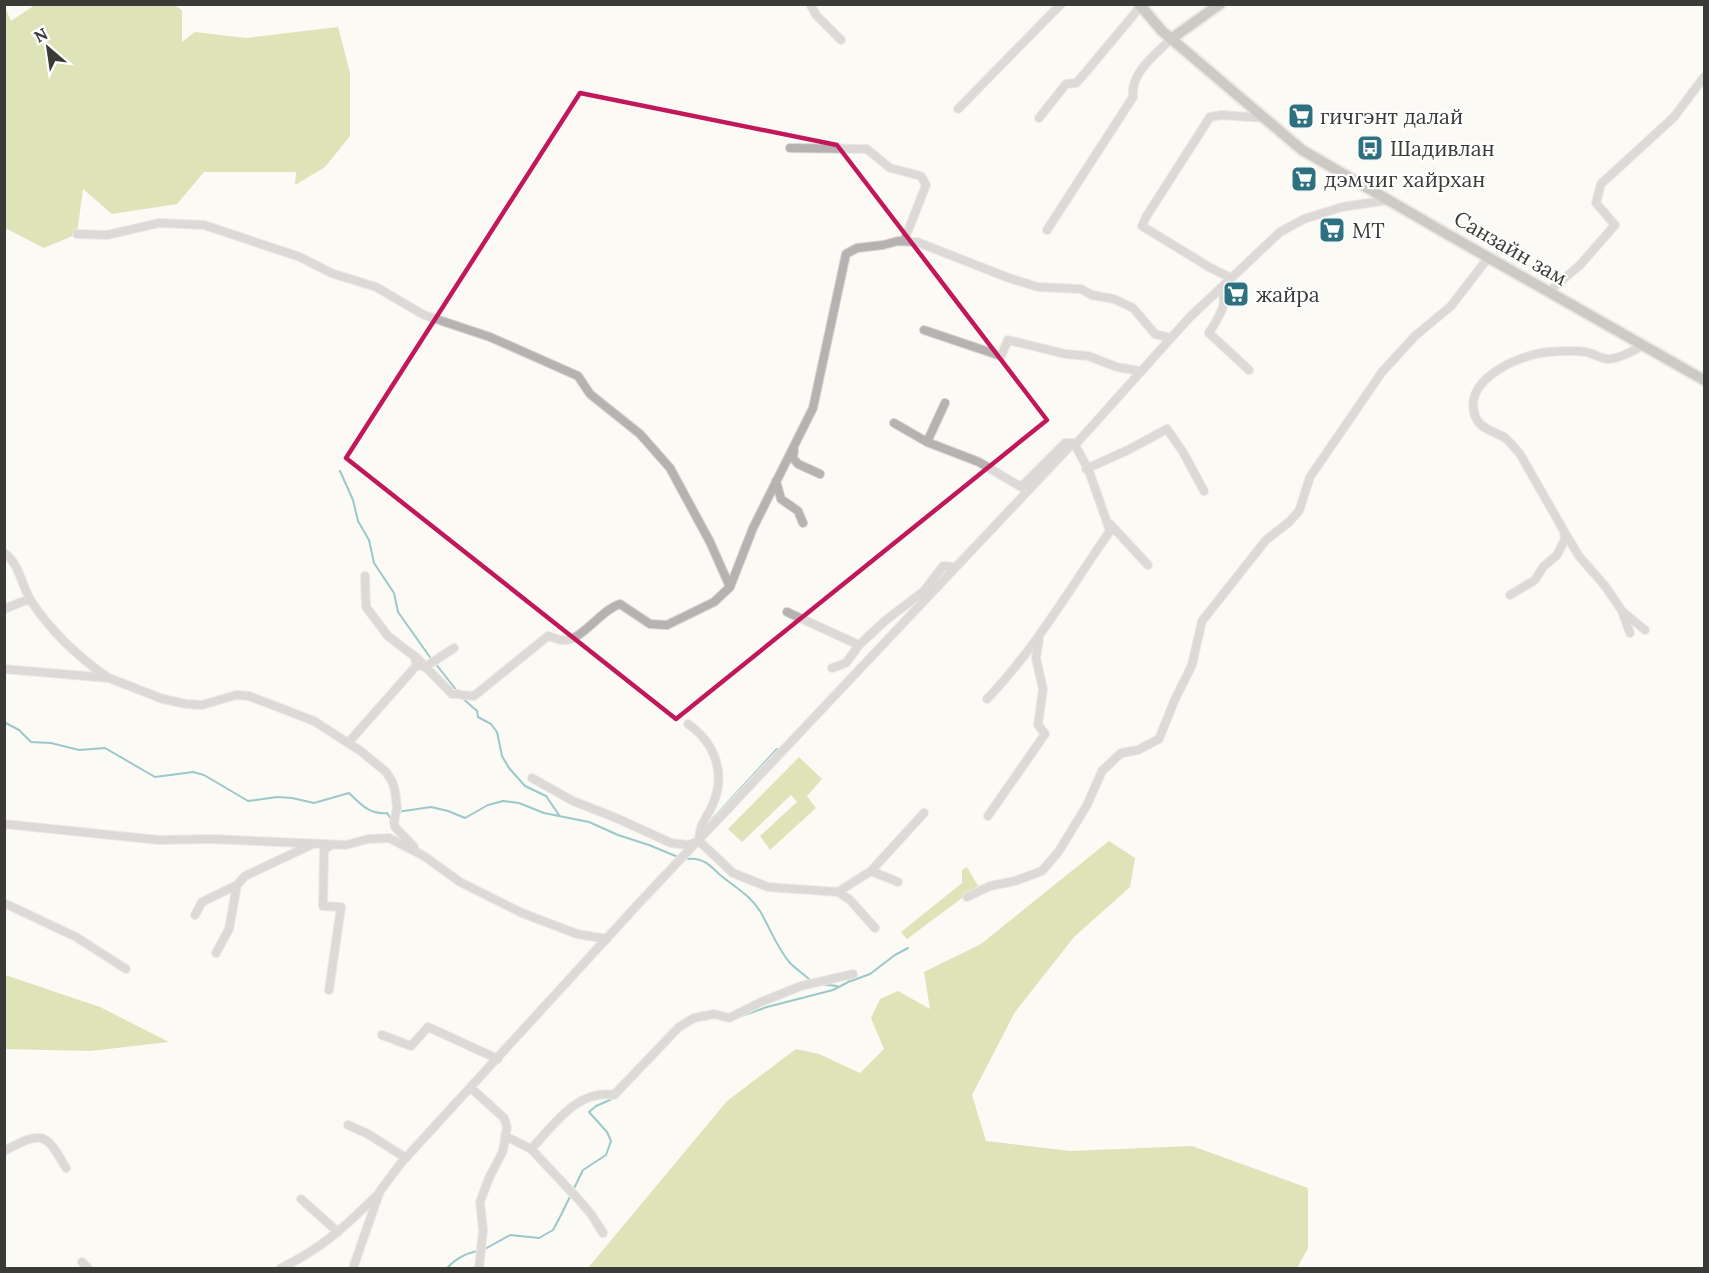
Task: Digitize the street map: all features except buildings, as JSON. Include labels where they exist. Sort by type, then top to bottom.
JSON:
[{"type":"main road","points":[[1171,39],[1220,4]]},
{"type":"main road","name":"Санзайн зам","points":[[1140,5],[1171,39],[1302,150],[1704,380]]},
{"type":"street","points":[[810,4],[816,15],[841,40]]},
{"type":"street","points":[[958,109],[1061,4]]},
{"type":"street","points":[[1039,118],[1066,84],[1080,80],[1140,5]]},
{"type":"street","points":[[1047,230],[1133,97],[1132,89],[1135,80],[1171,39]]},
{"type":"street","points":[[1548,292],[1580,265],[1615,225],[1596,202],[1601,184],[1674,117],[1704,77]]},
{"type":"street","points":[[1231,278],[1142,226],[1210,117],[1221,115],[1265,118]]},
{"type":"street","points":[[790,148],[867,149],[890,168],[921,176],[926,185],[904,241]]},
{"type":"street","points":[[281,1269],[308,1256],[338,1232],[380,1191],[406,1158],[607,939],[1074,444],[1171,338],[1231,278],[1280,232],[1305,219],[1342,207],[1389,200]]},
{"type":"street","points":[[77,234],[107,235],[159,223],[204,225],[300,257],[331,273],[376,287],[424,315],[490,337],[578,376],[590,394],[640,434],[670,468],[710,542],[730,587]]},
{"type":"street","points":[[365,576],[366,607],[388,636],[414,656],[421,666],[452,694],[460,695],[474,696],[548,636],[563,641],[575,638],[611,607],[620,604],[650,624],[668,625],[714,602],[730,587],[753,528],[813,408],[846,254],[857,248],[904,241],[917,242],[1038,287],[1081,289],[1092,295],[1114,299],[1133,308],[1155,334],[1171,338]]},
{"type":"street","points":[[967,897],[990,886],[1015,881],[1042,871],[1059,851],[1087,805],[1102,771],[1121,753],[1138,750],[1159,738],[1192,666],[1202,621],[1266,540],[1299,511],[1310,477],[1382,372],[1415,336],[1451,306],[1488,258]]},
{"type":"street","points":[[1221,288],[1226,297],[1222,311],[1209,333],[1249,370]]},
{"type":"street","points":[[924,330],[1001,356],[1008,340],[1065,354],[1088,356],[1117,367],[1140,371]]},
{"type":"street","points":[[1630,633],[1622,611],[1605,586],[1579,556],[1520,454],[1511,444],[1477,420],[1473,404],[1477,389],[1489,376],[1518,360],[1547,352],[1586,352],[1608,359],[1642,346]]},
{"type":"street","points":[[927,441],[945,403]]},
{"type":"street","points":[[894,423],[927,441],[979,462],[1021,487],[1065,443],[1074,444]]},
{"type":"street","points":[[1086,469],[1167,429],[1184,452],[1204,491]]},
{"type":"street","points":[[987,699],[1009,676],[1041,633],[1110,531],[1089,471],[1074,444]]},
{"type":"street","points":[[795,445],[793,458],[798,464],[820,474]]},
{"type":"street","points":[[776,481],[781,499],[798,511],[804,523]]},
{"type":"street","points":[[1109,523],[1148,565]]},
{"type":"street","points":[[1510,595],[1535,580],[1543,567],[1557,555],[1565,539],[1564,531]]},
{"type":"street","points":[[4,553],[15,566],[29,598],[42,616],[70,648],[109,678],[163,699],[186,704],[202,705],[236,695],[249,696],[314,721],[386,772],[392,781],[397,808],[395,827],[424,856],[460,882],[522,913],[577,934],[607,939]]},
{"type":"street","points":[[832,668],[846,663],[859,645],[886,620],[924,591],[943,566],[956,567]]},
{"type":"street","points":[[4,609],[29,598]]},
{"type":"street","points":[[1622,611],[1645,630]]},
{"type":"street","points":[[787,612],[859,645]]},
{"type":"street","points":[[988,816],[1045,734],[1038,725],[1043,689],[1036,648],[1041,633]]},
{"type":"street","points":[[348,743],[421,666],[454,648]]},
{"type":"street","points":[[4,669],[109,678]]},
{"type":"street","points":[[688,724],[702,734],[712,749],[718,769],[717,791],[713,806],[700,827],[699,841]]},
{"type":"street","points":[[532,778],[573,801],[671,843],[689,845],[699,841]]},
{"type":"street","points":[[838,892],[871,871],[924,813]]},
{"type":"street","points":[[4,824],[159,840],[212,839],[346,845],[368,839],[389,838],[424,856]]},
{"type":"street","points":[[699,841],[733,873],[768,887],[838,892],[850,900],[875,928]]},
{"type":"street","points":[[195,915],[202,902],[237,885],[245,876],[314,844]]},
{"type":"street","points":[[329,990],[341,907],[323,906],[324,850],[331,844]]},
{"type":"street","points":[[871,871],[898,882]]},
{"type":"street","points":[[216,953],[229,929],[237,885]]},
{"type":"street","points":[[4,903],[76,937],[126,969]]},
{"type":"street","points":[[531,1149],[582,1098],[603,1093],[614,1095],[679,1028],[694,1018],[714,1014],[729,1018],[801,986],[840,979],[853,974]]},
{"type":"street","points":[[382,1035],[411,1046],[428,1027],[498,1059]]},
{"type":"street","points":[[471,1088],[504,1118],[507,1127],[503,1151],[480,1202],[483,1230],[479,1269]]},
{"type":"street","points":[[348,1125],[368,1134],[406,1158]]},
{"type":"street","points":[[505,1136],[531,1149],[579,1200],[603,1233]]},
{"type":"street","points":[[4,1152],[29,1138],[42,1138],[51,1143],[66,1168]]},
{"type":"street","points":[[353,1269],[380,1191]]},
{"type":"street","points":[[301,1199],[338,1232]]},
{"type":"street","points":[[82,1262],[88,1269]]},
{"type":"highlighted area","points":[[580,93],[837,145],[1047,420],[676,719],[346,458]]},
{"type":"green space","points":[[4,5],[11,21],[35,5],[174,5],[182,10],[182,42],[195,32],[246,38],[338,27],[350,73],[350,136],[325,167],[295,185],[296,172],[204,172],[177,204],[112,214],[83,189],[77,234],[44,248],[5,228]]},
{"type":"green space","points":[[799,757],[822,779],[807,796],[816,808],[770,850],[760,836],[797,802],[791,795],[742,842],[728,829]]},
{"type":"green space","points":[[1109,841],[1135,858],[1130,887],[1074,937],[1015,1012],[972,1095],[986,1141],[1070,1151],[1192,1146],[1308,1188],[1308,1248],[1297,1268],[588,1268],[727,1101],[796,1049],[819,1054],[860,1073],[884,1049],[871,1018],[880,999],[898,991],[930,1009],[924,972],[981,944]]},
{"type":"green space","points":[[967,867],[978,886],[907,939],[901,932],[962,883],[962,870]]},
{"type":"green space","points":[[5,975],[100,1007],[169,1042],[90,1051],[5,1049]]},
{"type":"waterway","points":[[340,471],[353,500],[358,521],[369,540],[374,563],[394,593],[398,612],[432,660]]},
{"type":"waterway","points":[[435,663],[457,691]]},
{"type":"waterway","points":[[460,696],[477,711],[478,717],[491,724],[497,732],[502,756],[509,768],[525,786],[546,796],[559,815]]},
{"type":"waterway","points":[[4,722],[19,730],[31,742],[51,743],[79,750],[105,748],[155,777],[193,772],[204,775],[248,801],[277,797],[314,803],[349,793],[366,808],[375,812],[387,813],[391,819]]},
{"type":"waterway","points":[[706,826],[777,749]]},
{"type":"waterway","points":[[397,812],[431,807],[465,818],[488,805],[503,801],[519,803],[544,813],[589,822],[678,857]]},
{"type":"waterway","points":[[688,859],[705,862],[751,900],[760,911],[785,957],[811,981]]},
{"type":"waterway","points":[[851,981],[870,974],[908,948]]},
{"type":"waterway","points":[[736,1018],[767,1007],[833,990],[850,981]]},
{"type":"waterway","points":[[819,984],[837,986]]},
{"type":"waterway","points":[[483,1250],[510,1235],[539,1238],[553,1230],[583,1170],[606,1155],[611,1141],[607,1132],[589,1112],[612,1099]]},
{"type":"waterway","points":[[447,1268],[460,1257],[477,1251]]},
{"type":"place","name":"гичгэнт далай","points":[[1301,116]]},
{"type":"place","name":"Шадивлан","points":[[1370,148]]},
{"type":"place","name":"дэмчиг хайрхан","points":[[1304,179]]},
{"type":"place","name":"MT","points":[[1332,230]]},
{"type":"place","name":"жайра","points":[[1236,294]]}]
